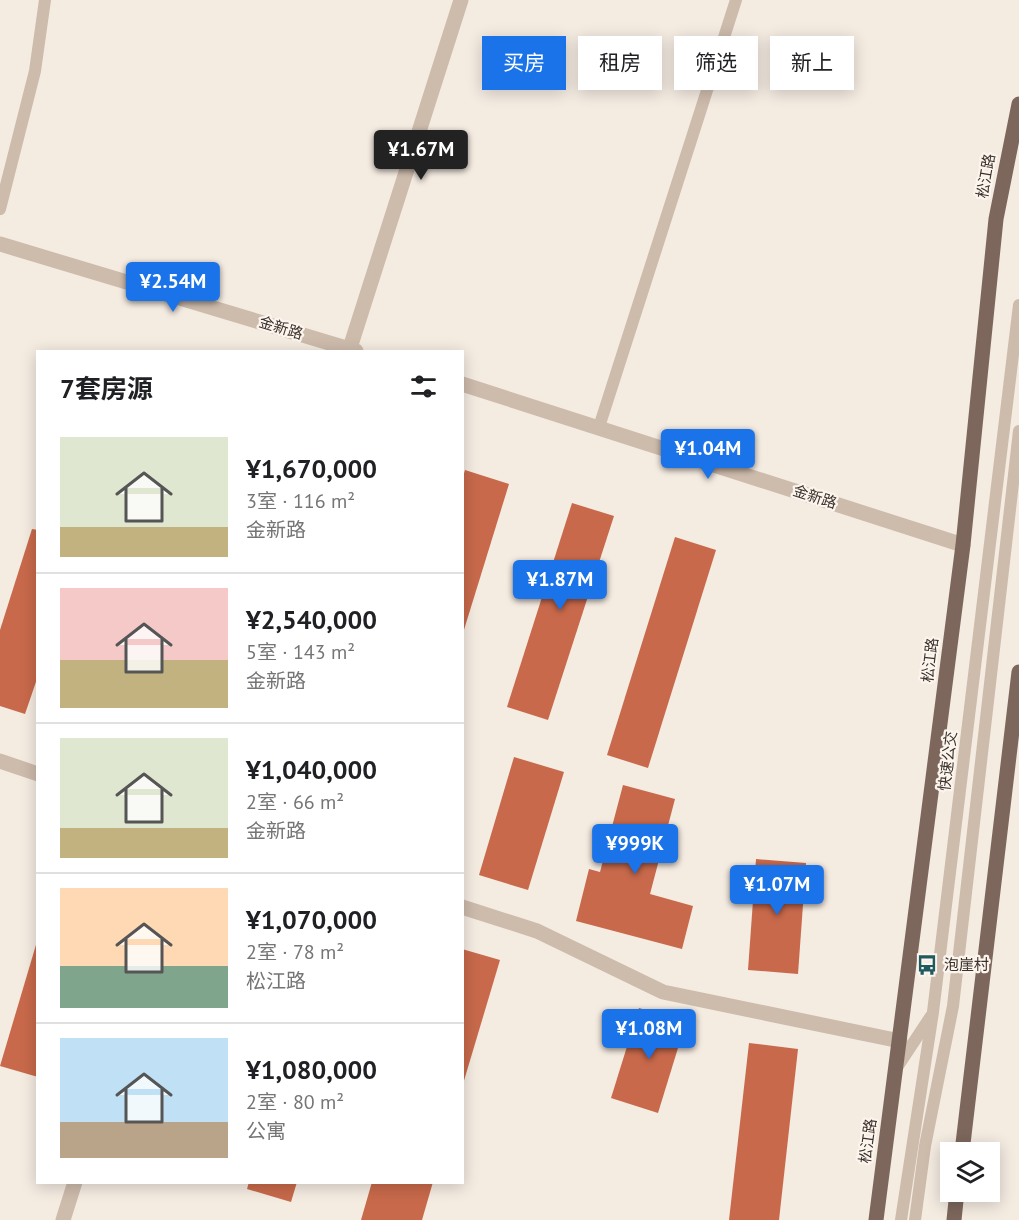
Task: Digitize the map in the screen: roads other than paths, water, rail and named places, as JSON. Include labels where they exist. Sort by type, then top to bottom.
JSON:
[{"type":"main road","name":"松江路","points":[[876,1220],[963,545],[996,219],[1019,104]]},
{"type":"main road","points":[[963,1142],[1019,672]]},
{"type":"main road","points":[[954,1220],[956,1202]]},
{"type":"street","points":[[352,350],[460,0]]},
{"type":"street","name":"金新路","points":[[0,244],[352,350]]},
{"type":"street","name":"金新路","points":[[464,385],[963,545]]},
{"type":"street","points":[[0,761],[36,773]]},
{"type":"street","points":[[464,909],[537,931],[663,992],[900,1041]]},
{"type":"street","points":[[63,1220],[74,1184]]},
{"type":"lane","points":[[0,209],[35,71],[45,0]]},
{"type":"lane","points":[[599,427],[736,0]]},
{"type":"lane","name":"快速公交","points":[[901,1220],[933,1012],[1019,305]]},
{"type":"lane","points":[[915,1220],[925,1146],[952,1006],[1019,431]]},
{"type":"lane","points":[[896,1069],[933,1012]]},
{"type":"place","name":"泡崖村","points":[[927,965]]}]
